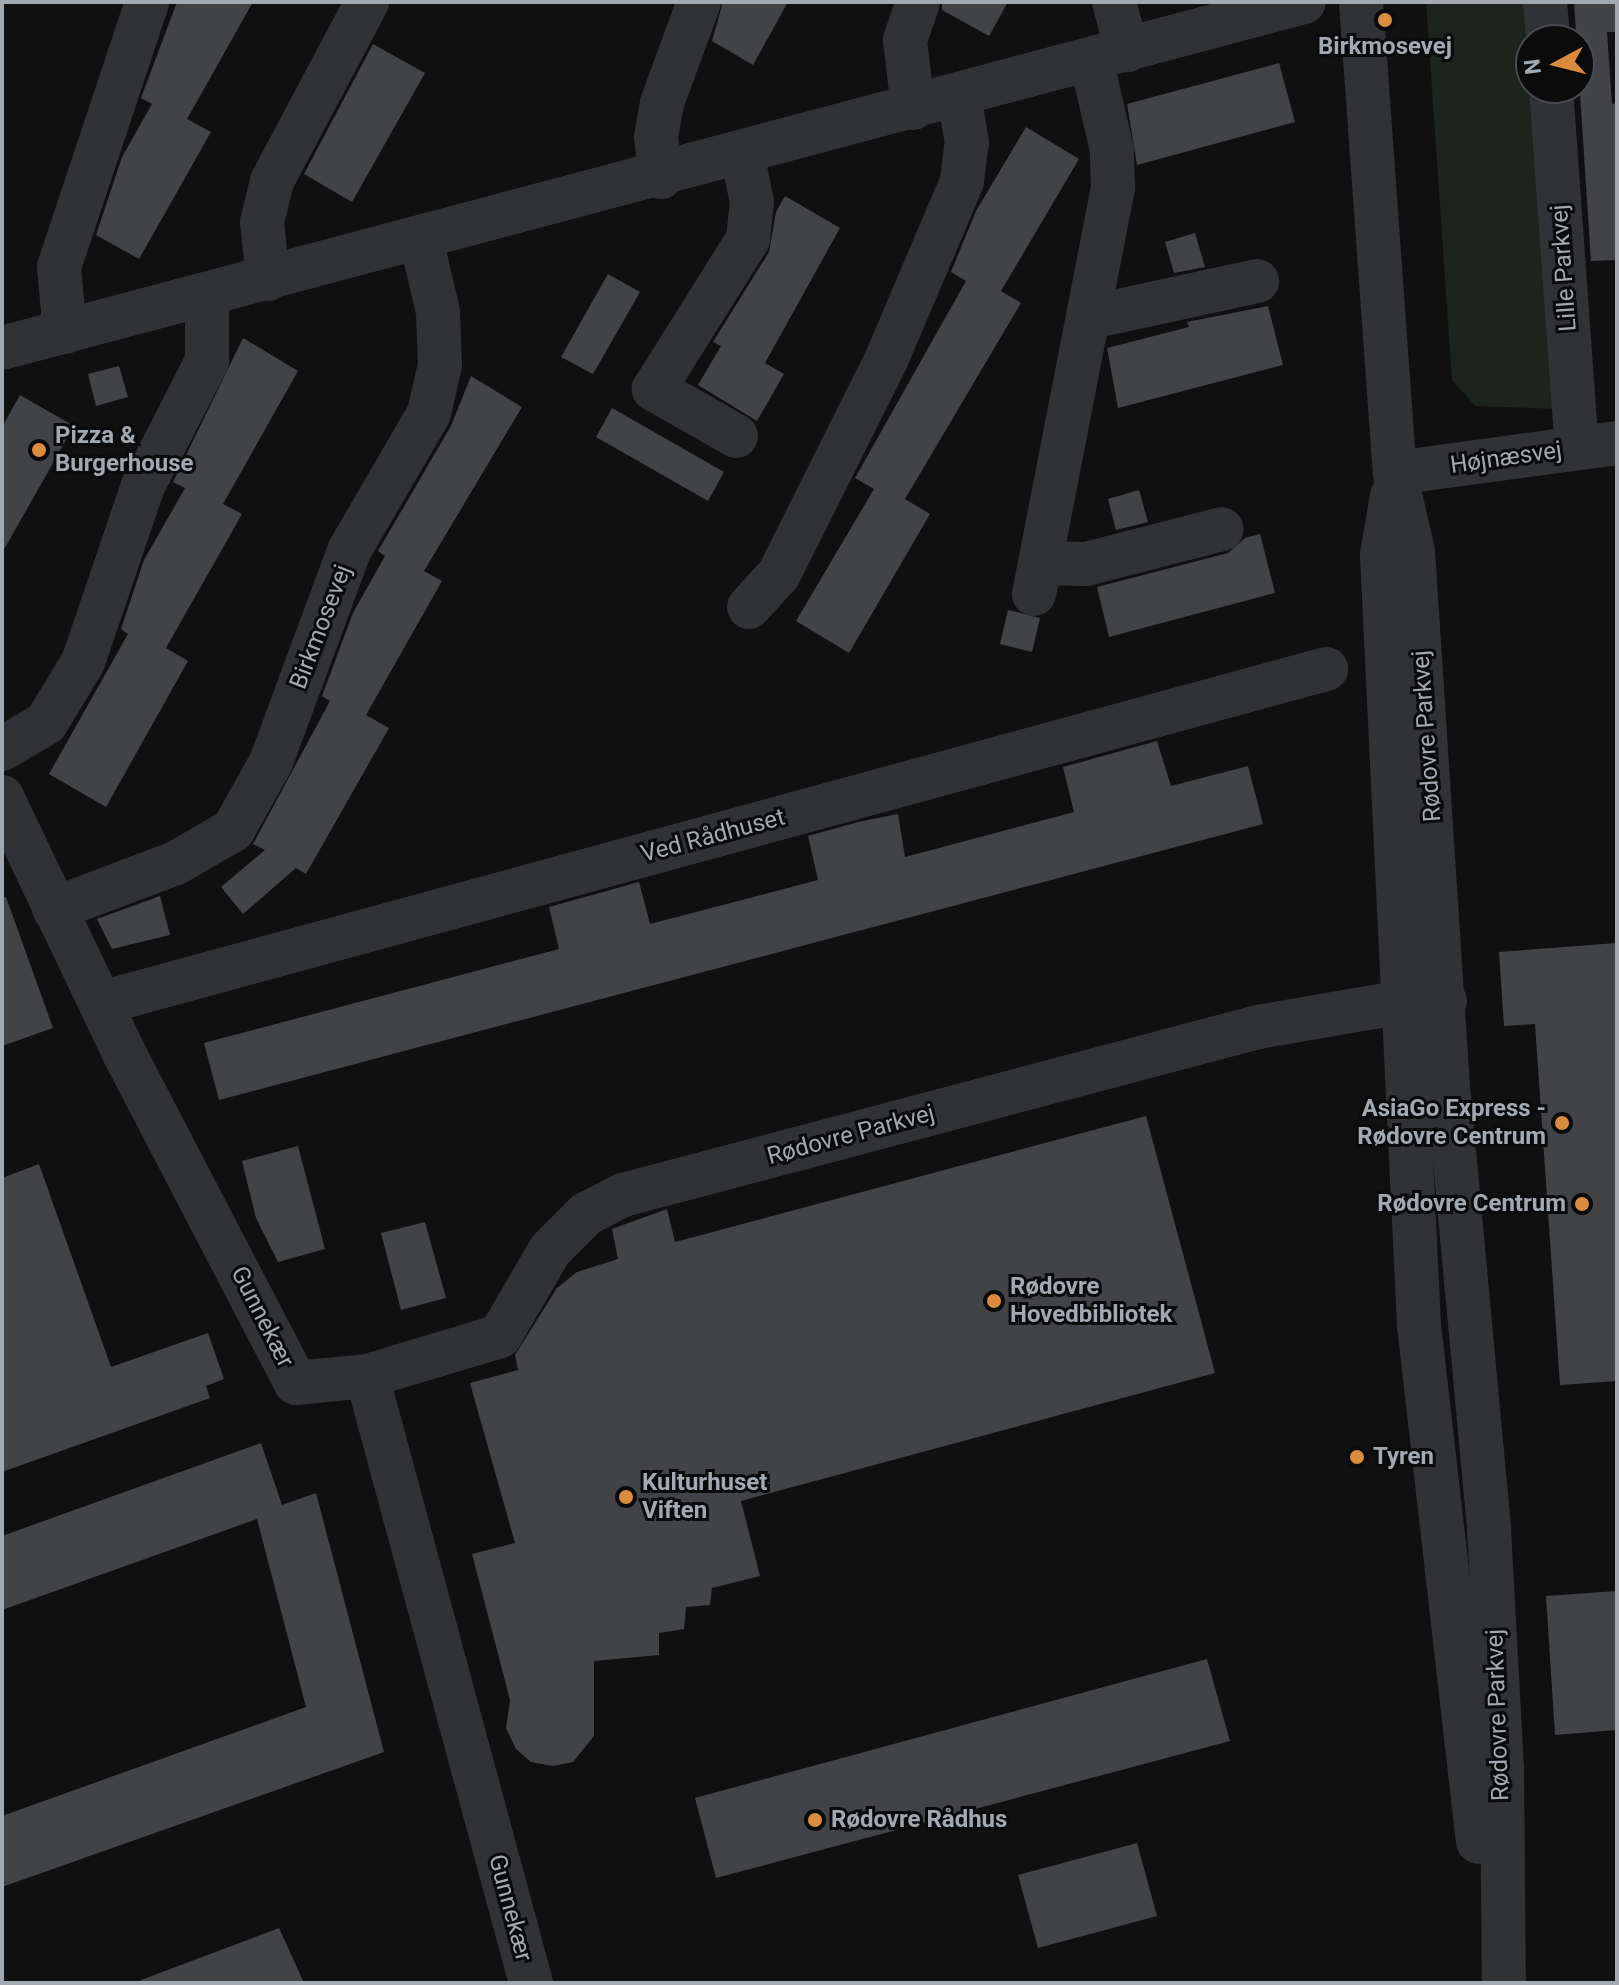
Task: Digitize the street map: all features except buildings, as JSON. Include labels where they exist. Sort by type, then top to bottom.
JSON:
[{"type":"street","points":[[65,332],[59,267],[147,2]]},
{"type":"street","points":[[268,279],[262,222],[272,181],[367,2]]},
{"type":"street","points":[[661,177],[656,137],[662,103],[699,2]]},
{"type":"street","points":[[913,108],[905,40],[918,2]]},
{"type":"street","points":[[1114,2],[1109,55],[1113,187],[1091,317],[1037,579],[1222,529]]},
{"type":"street","points":[[2,348],[661,177],[1304,2]]},
{"type":"street","name":"Rødovre Parkvej","points":[[1361,2],[1395,473],[1413,551],[1445,1001],[1448,1086],[1478,1448],[1489,1529],[1502,1769],[1504,1983]]},
{"type":"street","points":[[1545,2],[1547,24]]},
{"type":"street","points":[[749,607],[779,574],[887,358],[962,181],[967,143],[959,95]]},
{"type":"street","name":"Lille Parkvej","points":[[1553,104],[1597,445]]},
{"type":"street","points":[[736,436],[654,389],[748,239],[752,202],[742,154]]},
{"type":"street","name":"Birkmosevej","points":[[54,909],[176,863],[233,830],[271,762],[350,549],[429,413],[440,365],[438,312],[421,239]]},
{"type":"street","points":[[1091,317],[1257,281]]},
{"type":"street","points":[[2,749],[46,723],[83,662],[143,486],[207,361],[207,295]]},
{"type":"street","name":"Højnæsvej","points":[[1395,473],[1597,445]]},
{"type":"street","name":"Rødovre Parkvej","points":[[1395,473],[1382,555],[1405,1085],[1431,1455],[1496,1983]]},
{"type":"street","name":"Ved Rådhuset","points":[[101,1003],[1326,669]]},
{"type":"street","name":"Gunnekær","points":[[2,797],[101,1003],[296,1383],[367,1376],[531,1983]]},
{"type":"street","name":"Rødovre Parkvej","points":[[367,1376],[500,1336],[550,1250],[586,1214],[623,1195],[1258,1027],[1402,1002],[1445,1001]]},
{"type":"street","points":[[1405,1085],[1448,1086]]},
{"type":"street","points":[[1431,1455],[1478,1448]]},
{"type":"shaded area","points":[[1426,2],[1528,2],[1530,24],[1515,24],[1515,104],[1536,104],[1558,409],[1475,406],[1452,380]]},
{"type":"place","name":"Birkmosevej","points":[[1385,20]]},
{"type":"place","name":"Pizza & Burgerhouse","points":[[39,450]]},
{"type":"place","name":"AsiaGo Express - Rødovre Centrum","points":[[1562,1123]]},
{"type":"place","name":"Rødovre Centrum","points":[[1582,1204]]},
{"type":"place","name":"Rødovre Hovedbibliotek","points":[[994,1301]]},
{"type":"place","name":"Tyren","points":[[1357,1457]]},
{"type":"place","name":"Kulturhuset Viften","points":[[626,1497]]},
{"type":"place","name":"Rødovre Rådhus","points":[[815,1820]]}]
